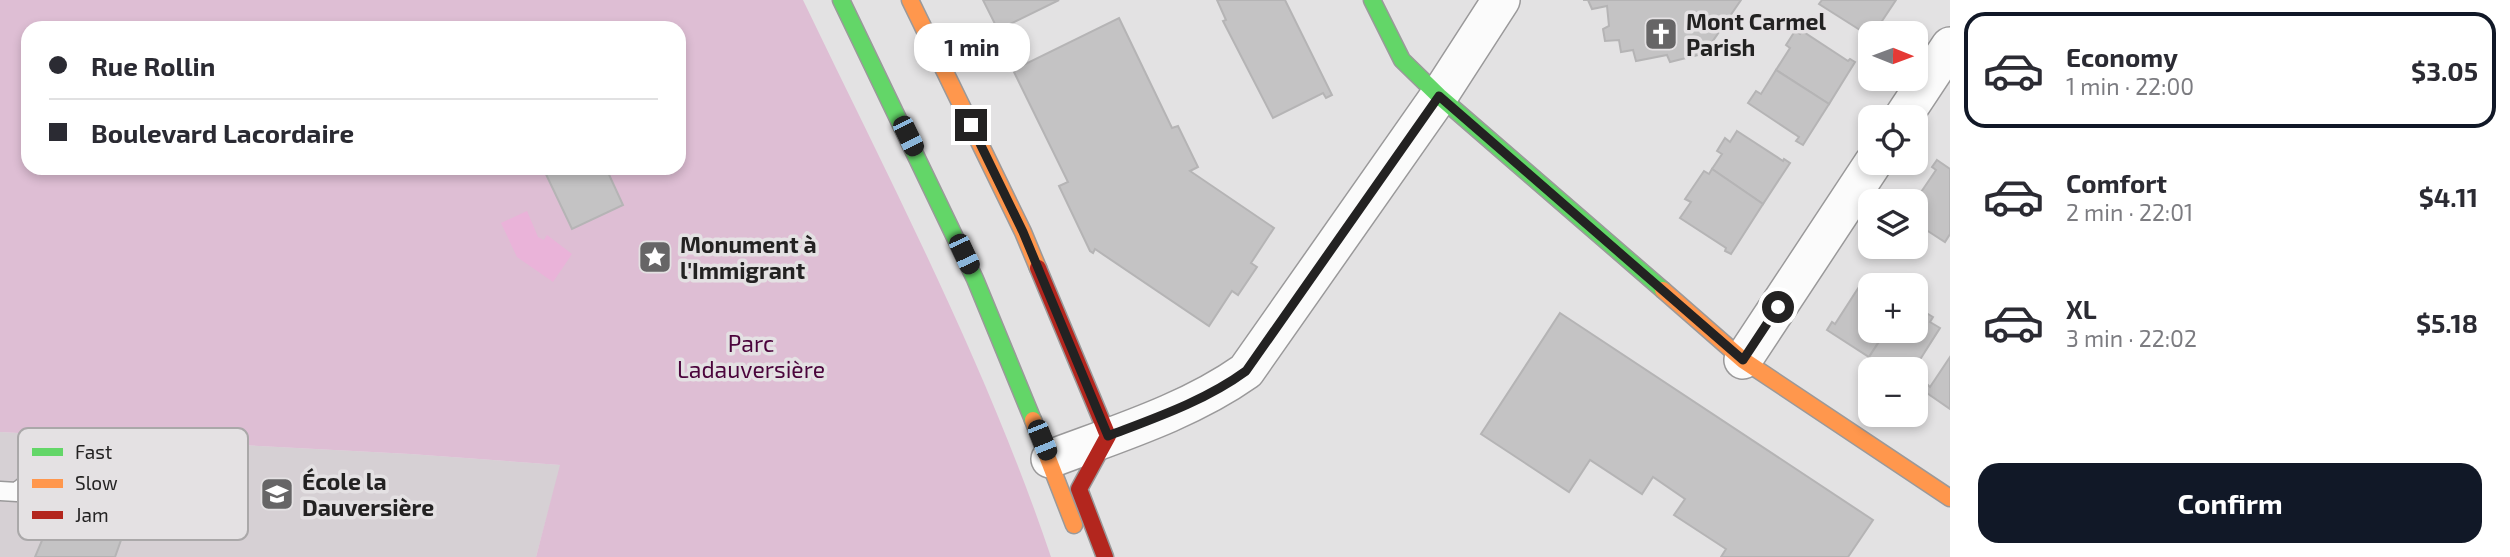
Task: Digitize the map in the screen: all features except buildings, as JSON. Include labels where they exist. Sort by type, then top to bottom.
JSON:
[{"type":"main road","points":[[841,0],[975,279],[1050,459],[1081,545]]},
{"type":"main road","points":[[910,0],[1023,232],[1108,436],[1079,489],[1105,557]]},
{"type":"main road","points":[[1372,0],[1402,60],[1439,96],[1743,360],[1950,498]]},
{"type":"street","points":[[1050,459],[1173,411],[1233,381],[1246,371],[1439,96],[1501,0]]},
{"type":"street","points":[[1913,105],[1944,67]]},
{"type":"street","points":[[1743,360],[1865,175]]},
{"type":"lane","points":[[0,491],[18,491]]},
{"type":"shaded area","points":[[527,211],[538,237],[544,240],[547,235],[572,254],[553,282],[517,257],[501,223]]},
{"type":"shaded area","name":"École la Dauversière","points":[[0,432],[18,433],[18,540],[248,540],[248,445],[561,465],[536,557],[0,557]]},
{"type":"green space","name":"Parc Ladauversière","points":[[0,0],[803,0],[967,344],[1025,485],[1051,557],[536,557],[560,465],[248,445],[248,428],[18,428],[18,433],[0,432]]},
{"type":"traffic: fast","points":[[841,0],[975,279],[1033,420]]},
{"type":"traffic: fast","points":[[1372,0],[1402,60],[1439,96],[1663,290]]},
{"type":"traffic: slow","points":[[910,0],[1038,268]]},
{"type":"traffic: slow","points":[[1663,290],[1743,360],[1950,498]]},
{"type":"traffic: slow","points":[[1033,420],[1074,525]]},
{"type":"traffic: jam","points":[[1038,268],[1108,436],[1079,489],[1105,557]]},
{"type":"place","name":"Mont Carmel Parish","points":[[1661,34]]},
{"type":"place","name":"Monument à l'Immigrant","points":[[655,257]]},
{"type":"place","name":"École la Dauversière","points":[[277,494]]},
{"type":"route","points":[[971,125],[1023,232],[1108,436],[1173,411],[1233,381],[1246,371],[1439,96],[1743,360],[1778,307]]}]
